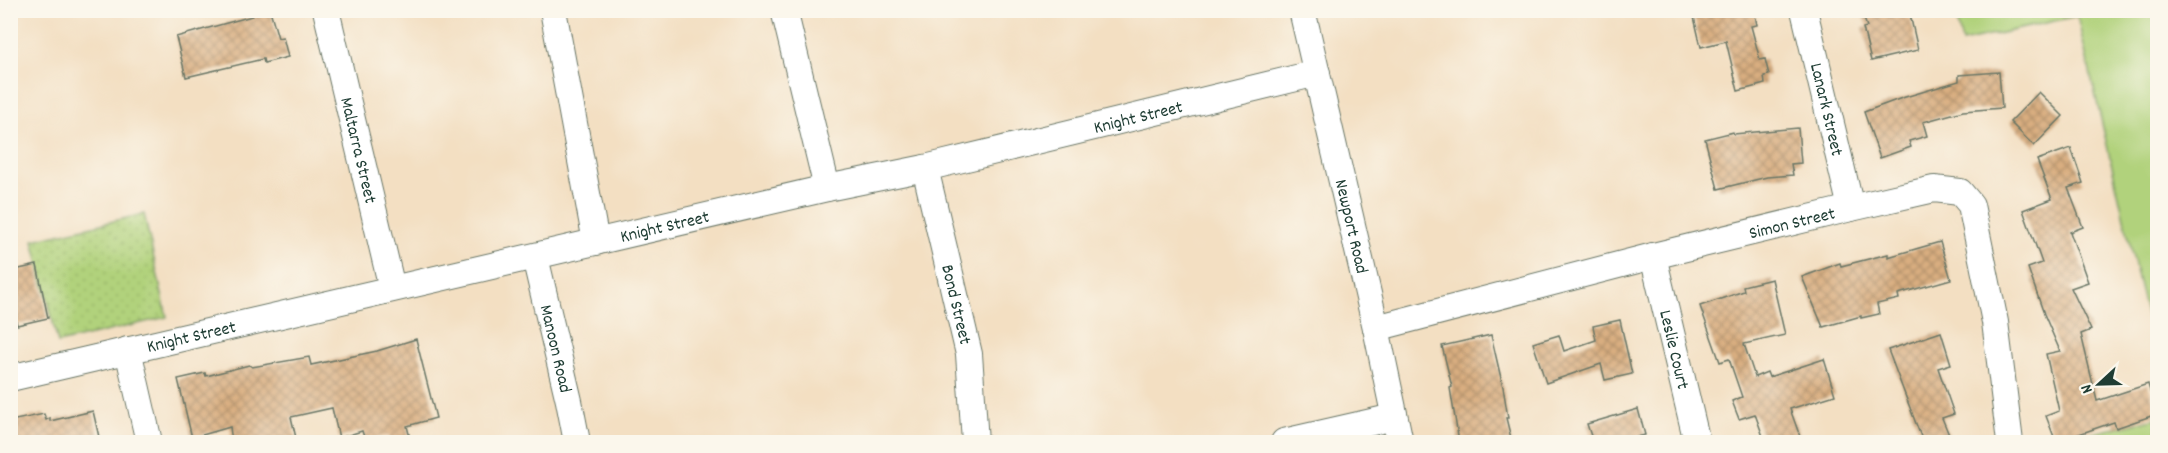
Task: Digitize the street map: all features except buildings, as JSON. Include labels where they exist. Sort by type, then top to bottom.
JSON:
[{"type":"street","name":"Maltarra Street","points":[[326,10],[392,288]]},
{"type":"street","points":[[553,10],[596,242]]},
{"type":"street","points":[[784,10],[827,188]]},
{"type":"street","name":"Newport Road","points":[[1302,10],[1376,328],[1400,442]]},
{"type":"street","name":"Lanark Street","points":[[1804,10],[1851,208]]},
{"type":"street","name":"Knight Street","points":[[10,378],[827,188],[925,168],[1317,73]]},
{"type":"street","name":"Bond Street","points":[[925,168],[969,354],[975,442]]},
{"type":"street","name":"Simon Street","points":[[1376,328],[1653,256],[1851,208],[1934,189],[1960,192],[1971,205],[1995,322],[2010,442]]},
{"type":"street","name":"Leslie Court","points":[[1653,256],[1697,442]]},
{"type":"street","name":"Manoon Road","points":[[535,257],[577,442]]},
{"type":"street","points":[[128,351],[149,442]]},
{"type":"street","points":[[1284,442],[1394,417]]},
{"type":"green space","points":[[1954,11],[2157,11],[2157,360],[2077,16],[1962,42]]},
{"type":"green space","points":[[144,214],[167,317],[58,343],[33,240]]},
{"type":"green space","points":[[2157,418],[2157,442],[2055,442]]}]
